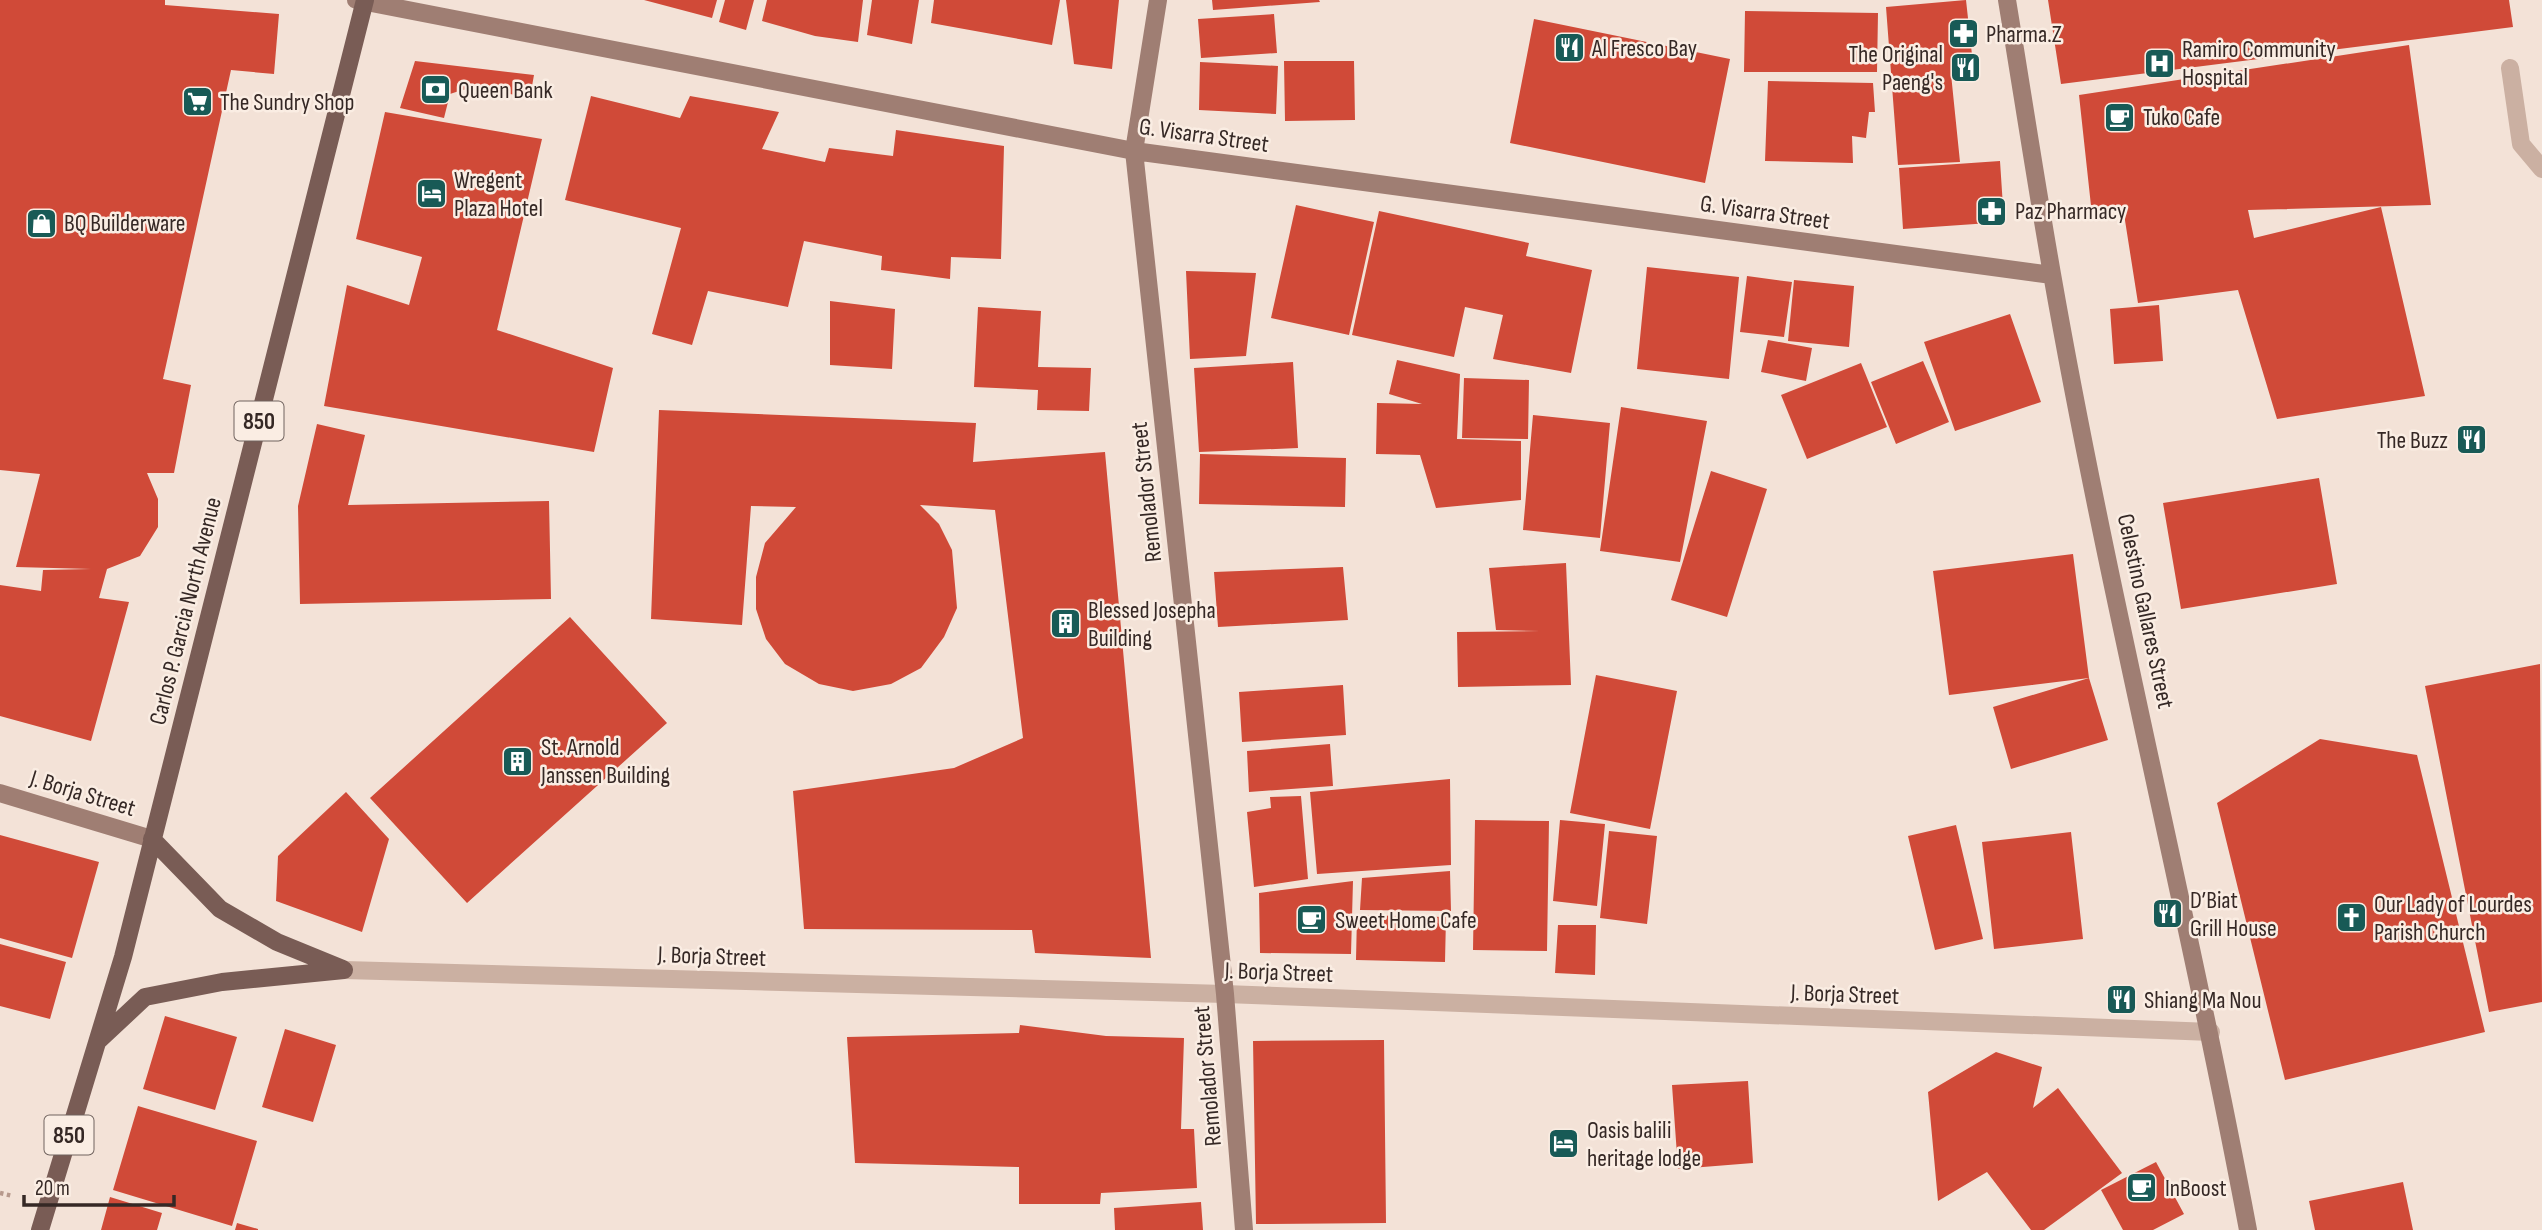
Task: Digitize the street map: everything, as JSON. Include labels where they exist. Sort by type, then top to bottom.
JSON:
[{"type":"main road","name":"Carlos P. Garcia North Avenue","points":[[40,1230],[98,1041],[152,839],[362,1]]},
{"type":"main road","points":[[152,839],[220,909],[277,942],[344,970]]},
{"type":"main road","points":[[98,1041],[145,997],[222,982],[344,970]]},
{"type":"street","name":"Remolador Street","points":[[1158,0],[1135,151],[1225,994],[1244,1230]]},
{"type":"street","name":"Celestino Gallares Street","points":[[2007,0],[2052,275],[2129,655],[2211,1032],[2248,1230]]},
{"type":"street","name":"G. Visarra Street","points":[[362,1],[1135,151],[2052,275]]},
{"type":"street","points":[[2510,68],[2521,144],[2542,169]]},
{"type":"street","name":"J. Borja Street","points":[[0,793],[152,839]]},
{"type":"street","name":"J. Borja Street","points":[[344,970],[1225,994],[2211,1032]]},
{"type":"building","points":[[0,0],[165,0],[165,5],[279,14],[274,74],[231,70],[163,379],[191,385],[174,473],[147,473],[158,499],[158,527],[140,556],[107,569],[99,598],[129,602],[91,741],[0,716],[0,585],[41,591],[43,570],[91,569],[16,567],[40,474],[0,470]]},
{"type":"building","points":[[644,0],[717,0],[712,18]]},
{"type":"building","points":[[725,0],[754,0],[746,30],[719,22]]},
{"type":"building","points":[[767,0],[863,0],[858,42],[815,36],[762,21]]},
{"type":"building","points":[[872,0],[919,0],[912,44],[867,35]]},
{"type":"building","points":[[934,0],[1060,0],[1052,45],[931,23]]},
{"type":"building","points":[[1066,0],[1119,0],[1112,69],[1074,64]]},
{"type":"building","points":[[1212,0],[1319,0],[1320,2],[1213,10]]},
{"type":"building","points":[[1966,0],[1974,73],[1951,74],[1960,162],[1898,165],[1886,7]]},
{"type":"building","name":"Ramiro Community Hospital","points":[[2048,0],[2509,0],[2513,27],[2061,84]]},
{"type":"building","points":[[1745,11],[1878,13],[1877,72],[1744,72]]},
{"type":"building","points":[[1274,14],[1277,53],[1201,58],[1198,19]]},
{"type":"building","points":[[1534,19],[1730,59],[1705,183],[1510,143]]},
{"type":"building","points":[[2409,45],[2431,205],[2248,210],[2254,238],[2381,207],[2425,396],[2277,419],[2238,290],[2138,303],[2124,214],[2092,215],[2079,95]]},
{"type":"building","name":"Queen Bank","points":[[415,61],[534,75],[530,97],[471,88],[450,94],[444,118],[400,108]]},
{"type":"building","points":[[1284,61],[1354,61],[1355,120],[1285,121]]},
{"type":"building","points":[[1200,62],[1278,66],[1276,114],[1199,110]]},
{"type":"building","points":[[1768,81],[1873,83],[1875,112],[1869,112],[1866,138],[1852,136],[1853,163],[1765,161]]},
{"type":"building","points":[[591,96],[680,118],[690,96],[779,112],[762,149],[825,162],[829,148],[893,156],[896,130],[1004,146],[1001,259],[951,257],[950,279],[881,270],[882,256],[804,241],[788,307],[708,291],[692,345],[652,334],[681,228],[565,200]]},
{"type":"building","points":[[385,112],[542,139],[497,330],[613,368],[594,452],[324,406],[347,285],[409,305],[422,257],[356,239]]},
{"type":"building","points":[[2000,161],[2004,222],[1903,229],[1899,168]]},
{"type":"building","points":[[1296,205],[1374,222],[1349,335],[1271,318]]},
{"type":"building","points":[[1379,211],[1529,243],[1526,256],[1592,270],[1571,373],[1493,359],[1503,315],[1465,307],[1454,357],[1352,335]]},
{"type":"building","points":[[1647,267],[1739,277],[1729,379],[1637,369]]},
{"type":"building","points":[[1186,271],[1256,273],[1246,356],[1190,359]]},
{"type":"building","points":[[1747,276],[1792,282],[1784,337],[1740,332]]},
{"type":"building","points":[[1794,280],[1854,286],[1849,347],[1788,341]]},
{"type":"building","points":[[830,301],[895,309],[892,369],[830,365]]},
{"type":"building","points":[[2159,305],[2163,361],[2114,364],[2110,309]]},
{"type":"building","points":[[978,307],[1041,311],[1038,367],[1091,368],[1089,411],[1037,410],[1038,390],[974,387]]},
{"type":"building","points":[[2010,314],[2041,402],[1955,431],[1924,342]]},
{"type":"building","points":[[1768,340],[1812,348],[1806,381],[1761,372]]},
{"type":"building","points":[[1397,360],[1460,374],[1457,439],[1521,441],[1521,500],[1436,508],[1420,455],[1376,454],[1377,403],[1422,404],[1389,394]]},
{"type":"building","points":[[1923,361],[1949,422],[1896,444],[1871,382]]},
{"type":"building","points":[[1293,362],[1298,448],[1199,452],[1194,368]]},
{"type":"building","points":[[1861,363],[1887,427],[1807,459],[1781,395]]},
{"type":"building","points":[[1464,378],[1529,380],[1528,439],[1462,438]]},
{"type":"building","points":[[1621,407],[1707,421],[1680,562],[1600,551]]},
{"type":"building","points":[[659,410],[976,423],[973,462],[1105,452],[1151,958],[1035,953],[1032,930],[804,929],[793,791],[954,768],[1023,738],[995,510],[920,505],[939,524],[952,550],[957,608],[944,637],[921,668],[891,684],[853,691],[819,684],[785,664],[766,639],[756,609],[756,577],[765,543],[796,507],[751,506],[742,625],[651,619]]},
{"type":"building","points":[[1533,415],[1610,423],[1600,538],[1523,530]]},
{"type":"building","points":[[317,424],[365,435],[348,505],[549,501],[551,599],[300,604],[298,506]]},
{"type":"building","points":[[1200,454],[1346,458],[1345,507],[1199,504]]},
{"type":"building","points":[[1711,471],[1767,489],[1727,617],[1671,600]]},
{"type":"building","points":[[2319,478],[2337,584],[2181,609],[2163,503]]},
{"type":"building","points":[[2073,554],[2089,678],[1949,695],[1933,571]]},
{"type":"building","points":[[1566,563],[1571,685],[1458,687],[1457,632],[1540,631],[1496,630],[1489,568]]},
{"type":"building","points":[[1343,567],[1348,620],[1218,627],[1214,572]]},
{"type":"building","name":"St. Arnold Janssen Building","points":[[570,617],[667,723],[467,903],[370,798]]},
{"type":"building","points":[[2540,664],[2542,1002],[2489,1012],[2425,686]]},
{"type":"building","points":[[1596,675],[1677,691],[1650,829],[1570,813]]},
{"type":"building","points":[[2089,678],[2108,740],[2011,769],[1993,707]]},
{"type":"building","points":[[1343,685],[1346,735],[1242,742],[1239,692]]},
{"type":"building","name":"Our Lady of Lourdes Parish Church","points":[[2320,739],[2417,755],[2485,1032],[2285,1080],[2217,803]]},
{"type":"building","points":[[1330,744],[1333,786],[1249,792],[1247,751]]},
{"type":"building","points":[[1450,779],[1451,865],[1317,874],[1310,792]]},
{"type":"building","points":[[346,792],[389,839],[362,932],[276,901],[278,856]]},
{"type":"building","points":[[1301,796],[1308,879],[1254,887],[1247,812],[1271,808],[1270,797]]},
{"type":"building","points":[[1475,820],[1549,821],[1547,951],[1473,950]]},
{"type":"building","points":[[1560,820],[1605,824],[1597,906],[1553,901]]},
{"type":"building","points":[[1956,825],[1983,939],[1935,950],[1908,836]]},
{"type":"building","points":[[1609,831],[1657,836],[1647,924],[1600,918]]},
{"type":"building","points":[[2071,832],[2083,939],[1994,949],[1982,842]]},
{"type":"building","points":[[0,835],[99,862],[72,958],[0,938]]},
{"type":"building","points":[[1450,871],[1451,911],[1360,910],[1362,878]]},
{"type":"building","points":[[1353,881],[1351,954],[1260,953],[1259,893]]},
{"type":"building","points":[[1357,915],[1446,917],[1445,962],[1356,960]]},
{"type":"building","points":[[1558,925],[1596,925],[1595,975],[1555,973]]},
{"type":"building","points":[[0,944],[66,962],[50,1019],[0,1006]]},
{"type":"building","points":[[165,1016],[237,1037],[215,1110],[143,1089]]},
{"type":"building","points":[[1020,1025],[1106,1036],[1184,1038],[1181,1129],[1194,1129],[1197,1188],[1101,1193],[1100,1204],[1019,1204],[1019,1167],[855,1163],[847,1037],[1019,1033]]},
{"type":"building","points":[[285,1029],[336,1045],[313,1122],[262,1107]]},
{"type":"building","points":[[1384,1040],[1386,1223],[1256,1224],[1253,1041]]},
{"type":"building","points":[[1996,1052],[2042,1067],[2033,1108],[2058,1088],[2122,1173],[2044,1230],[2031,1230],[1987,1172],[1938,1201],[1928,1092]]},
{"type":"building","points":[[1748,1081],[1753,1163],[1678,1169],[1672,1085]]},
{"type":"building","points":[[138,1106],[257,1141],[232,1226],[113,1190]]},
{"type":"building","points":[[2156,1162],[2184,1214],[2153,1230],[2123,1230],[2101,1190]]},
{"type":"building","points":[[2403,1182],[2413,1230],[2315,1230],[2309,1201]]},
{"type":"building","points":[[110,1197],[162,1213],[157,1230],[101,1230]]},
{"type":"building","points":[[1201,1202],[1203,1230],[1115,1230],[1114,1208]]},
{"type":"building","points":[[237,1223],[258,1229],[258,1230],[235,1230]]},
{"type":"place","name":"Pharma.Z","points":[[1963,34]]},
{"type":"place","name":"Al Fresco Bay","points":[[1569,48]]},
{"type":"place","name":"Ramiro Community Hospital","points":[[2159,63]]},
{"type":"place","name":"The Original Paeng's","points":[[1966,68]]},
{"type":"place","name":"Queen Bank","points":[[435,90]]},
{"type":"place","name":"The Sundry Shop","points":[[197,102]]},
{"type":"place","name":"Tuko Cafe","points":[[2120,117]]},
{"type":"place","name":"Wregent Plaza Hotel","points":[[431,194]]},
{"type":"place","name":"Paz Pharmacy","points":[[1992,211]]},
{"type":"place","name":"BQ Builderware","points":[[41,223]]},
{"type":"place","name":"The Buzz","points":[[2471,440]]},
{"type":"place","name":"Blessed Josepha Building","points":[[1065,624]]},
{"type":"place","name":"St. Arnold Janssen Building","points":[[518,761]]},
{"type":"place","name":"D’Biat Grill House","points":[[2167,914]]},
{"type":"place","name":"Our Lady of Lourdes Parish Church","points":[[2351,918]]},
{"type":"place","name":"Sweet Home Cafe","points":[[1312,920]]},
{"type":"place","name":"Shiang Ma Nou","points":[[2121,1000]]},
{"type":"place","name":"Oasis balili heritage lodge","points":[[1564,1144]]},
{"type":"place","name":"InBoost","points":[[2142,1188]]}]
